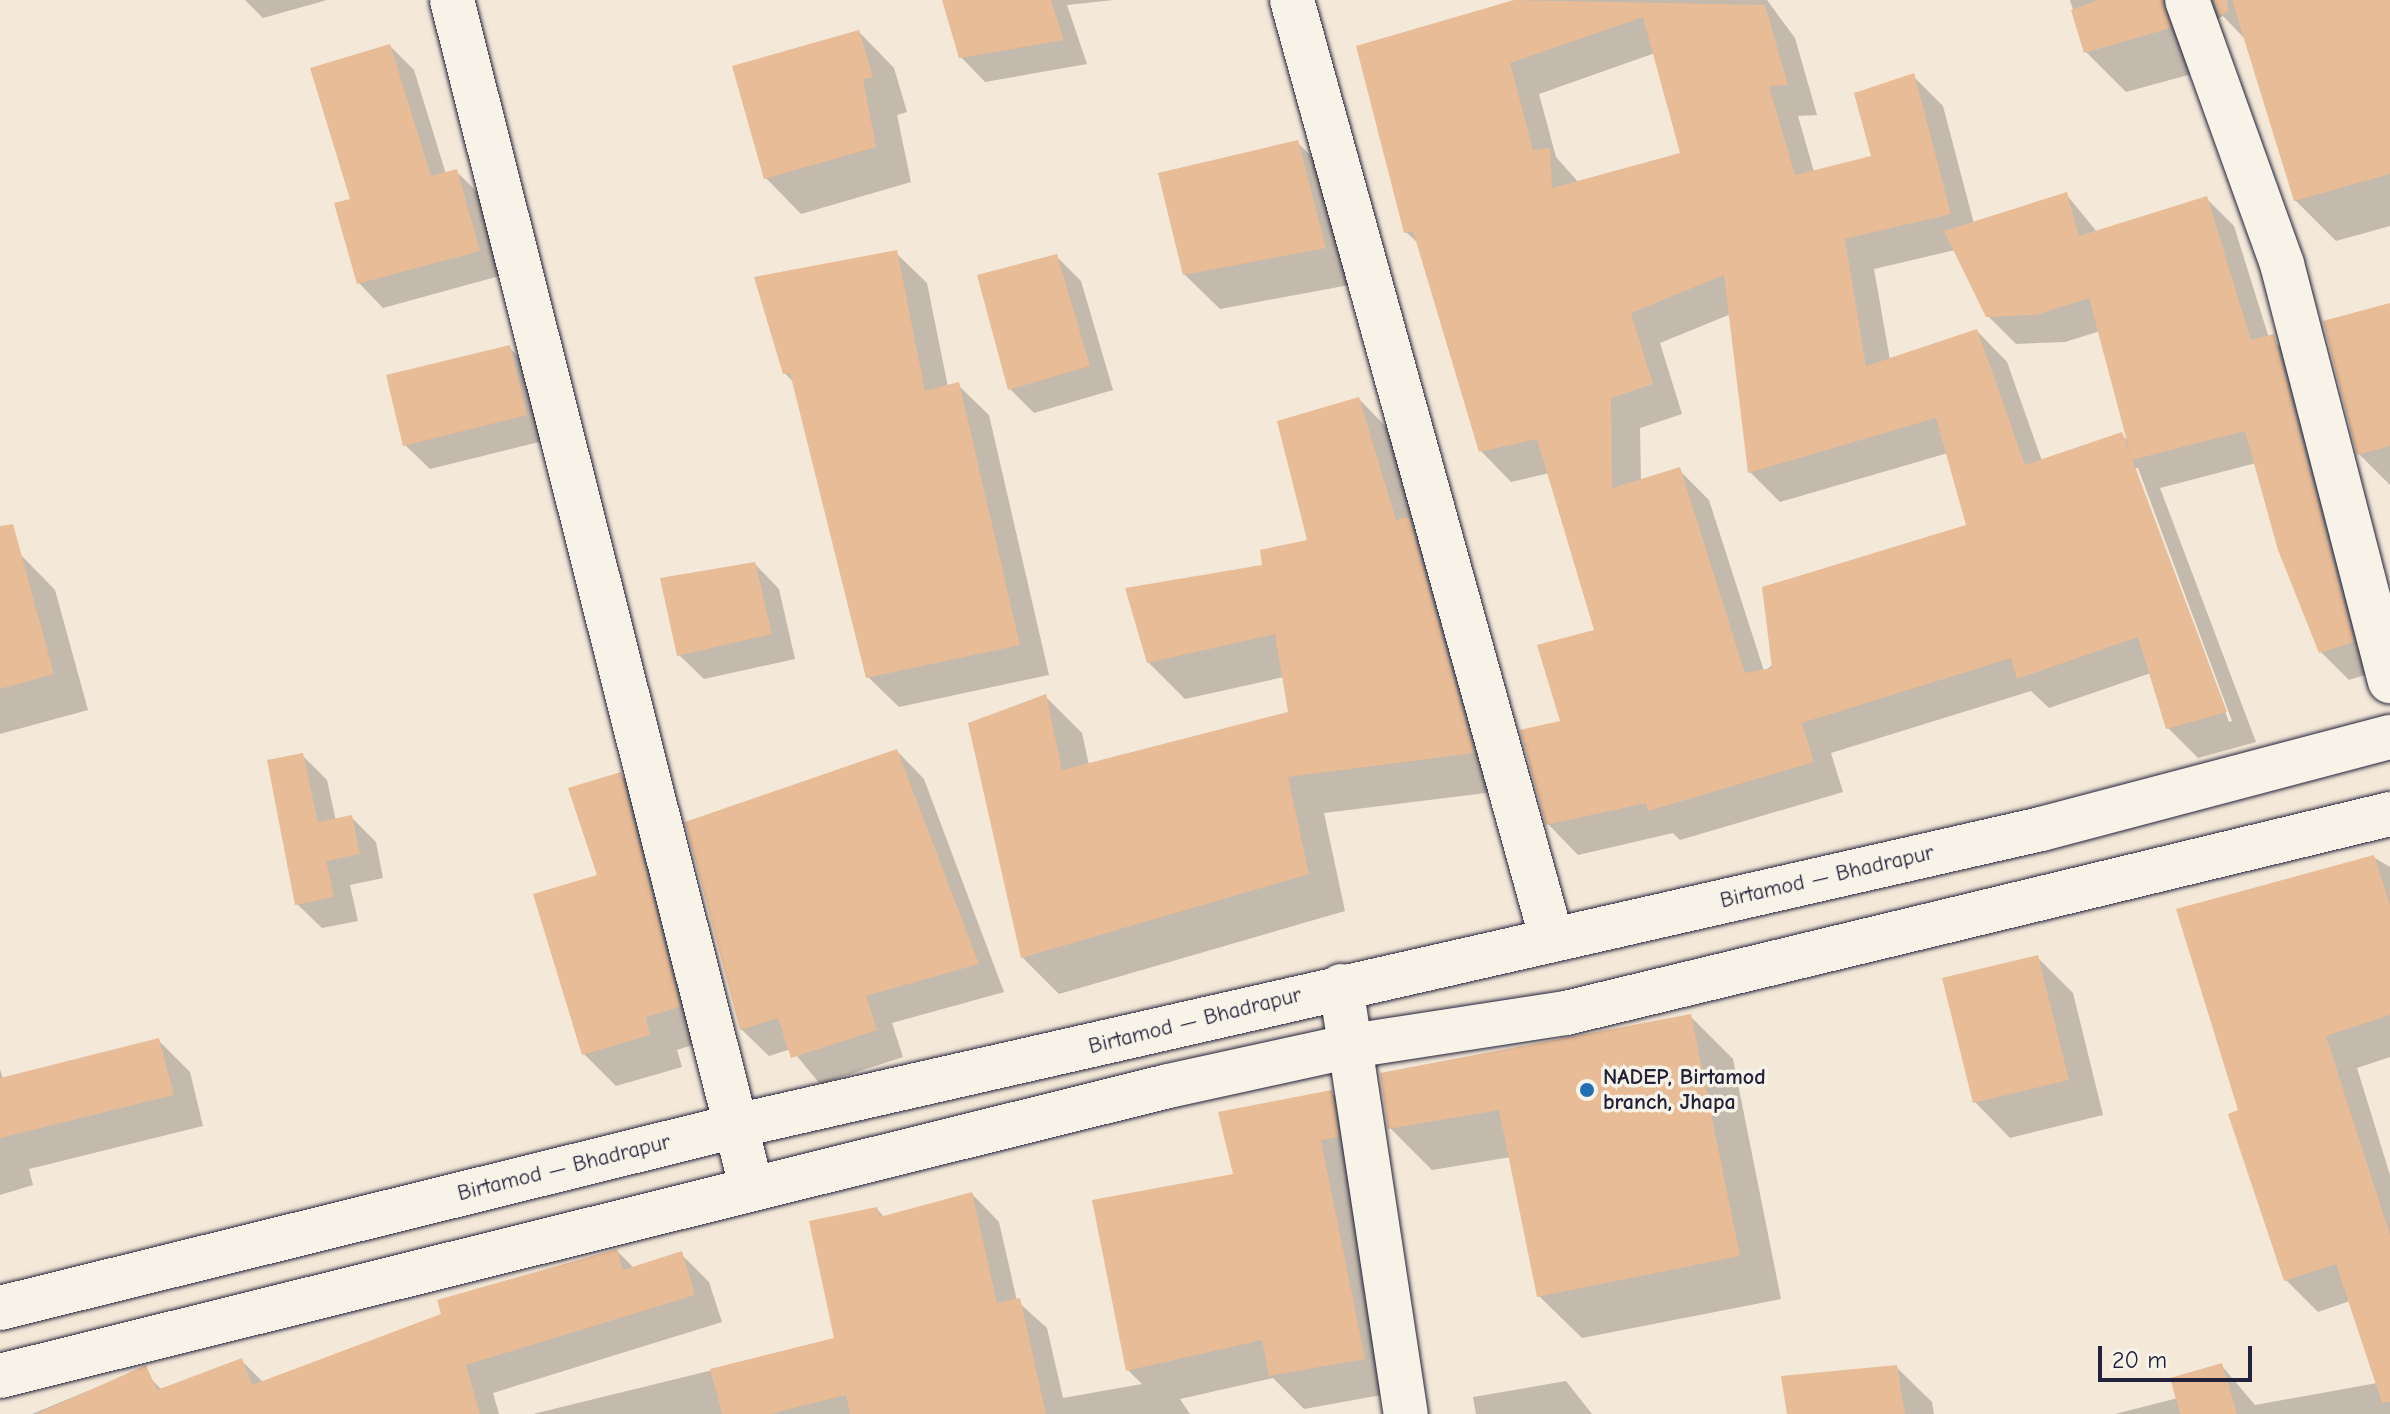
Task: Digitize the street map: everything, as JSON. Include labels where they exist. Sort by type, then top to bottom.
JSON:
[{"type":"main road","points":[[452,0],[751,1186]]},
{"type":"main road","points":[[1292,0],[1552,940]]},
{"type":"main road","points":[[2187,0],[2282,264],[2390,681]]},
{"type":"main road","name":"Birtamod — Bhadrapur","points":[[0,1308],[736,1126],[2041,829],[2390,737]]},
{"type":"main road","points":[[0,1376],[751,1186],[1352,1046],[1566,1013],[2390,814]]},
{"type":"main road","points":[[1341,986],[1406,1414]]},
{"type":"building","points":[[942,0],[1051,0],[1064,40],[959,58]]},
{"type":"building","points":[[1514,0],[1765,5],[1788,85],[1769,86],[1795,175],[1871,156],[1854,93],[1914,73],[1951,214],[1845,239],[1866,366],[1977,329],[2025,465],[2122,432],[2227,712],[2166,729],[2138,637],[2017,679],[2011,658],[1802,723],[1814,762],[1648,811],[1646,803],[1546,825],[1520,730],[1560,721],[1537,645],[1594,630],[1537,439],[1479,452],[1413,231],[1404,233],[1356,46]],"holes":[[[1643,17],[1680,153],[1552,188],[1550,148],[1533,150],[1510,63]],[[1724,275],[1748,473],[1936,418],[1966,525],[1762,587],[1772,668],[1745,673],[1680,467],[1612,488],[1611,398],[1653,384],[1631,313]]]},
{"type":"building","points":[[2098,0],[2163,0],[2171,28],[2084,53],[2071,10]]},
{"type":"building","points":[[2214,0],[2227,0],[2228,12],[2219,15]]},
{"type":"building","points":[[2232,0],[2390,0],[2390,174],[2294,201]]},
{"type":"building","points":[[859,30],[873,77],[863,79],[876,147],[764,179],[732,66]]},
{"type":"building","points":[[390,44],[431,176],[457,169],[480,251],[357,284],[334,203],[350,199],[310,68]]},
{"type":"building","points":[[1298,140],[1326,248],[1183,275],[1158,173]]},
{"type":"building","points":[[2067,192],[2079,236],[2207,196],[2251,340],[2274,334],[2354,642],[2319,653],[2278,550],[2245,431],[2132,460],[2089,298],[2036,315],[1986,317],[1944,231]]},
{"type":"building","points":[[897,250],[925,391],[959,382],[1020,645],[866,678],[790,373],[783,374],[754,277]]},
{"type":"building","points":[[1057,254],[1090,366],[1008,390],[977,275]]},
{"type":"building","points":[[2390,303],[2390,446],[2357,455],[2323,321]]},
{"type":"building","points":[[510,345],[527,415],[403,446],[386,375]]},
{"type":"building","points":[[1359,397],[1396,520],[1409,517],[1474,753],[1288,777],[1309,874],[1021,958],[968,723],[1046,694],[1062,770],[1288,712],[1275,634],[1147,663],[1125,588],[1262,565],[1260,550],[1307,540],[1277,421]]},
{"type":"building","points":[[13,524],[54,674],[0,689],[0,526]]},
{"type":"building","points":[[755,562],[772,634],[677,656],[660,578]]},
{"type":"building","points":[[897,749],[979,964],[866,996],[877,1030],[791,1058],[778,1018],[740,1030],[685,822]]},
{"type":"building","points":[[303,753],[318,822],[352,815],[360,854],[326,861],[334,897],[295,905],[267,760]]},
{"type":"building","points":[[621,772],[680,1007],[646,1017],[650,1035],[582,1055],[533,894],[597,875],[568,788]]},
{"type":"building","points":[[2374,855],[2390,905],[2390,1015],[2326,1036],[2390,1235],[2390,1402],[2382,1403],[2336,1264],[2284,1281],[2228,1114],[2238,1110],[2176,909]]},
{"type":"building","points":[[2038,955],[2069,1080],[1973,1103],[1942,978]]},
{"type":"building","points":[[1691,1014],[1740,1256],[1537,1297],[1499,1110],[1388,1129],[1380,1073]]},
{"type":"building","points":[[159,1038],[174,1095],[0,1138],[0,1078]]},
{"type":"building","points":[[1332,1090],[1339,1137],[1321,1140],[1365,1359],[1269,1376],[1262,1340],[1126,1371],[1092,1200],[1233,1174],[1218,1112]]},
{"type":"building","points":[[972,1192],[997,1303],[1020,1298],[1046,1414],[850,1414],[846,1395],[770,1414],[722,1414],[710,1369],[834,1338],[809,1221],[877,1207],[880,1217]]},
{"type":"building","points":[[617,1249],[623,1270],[682,1251],[695,1295],[466,1365],[480,1414],[37,1414],[146,1365],[157,1390],[242,1358],[252,1385],[441,1314],[437,1300]]},
{"type":"building","points":[[2222,1363],[2237,1414],[2180,1414],[2170,1378]]},
{"type":"building","points":[[1897,1365],[1905,1414],[1787,1414],[1781,1376]]},
{"type":"place","name":"NADEP, Birtamod branch, Jhapa","points":[[1587,1090]]}]
